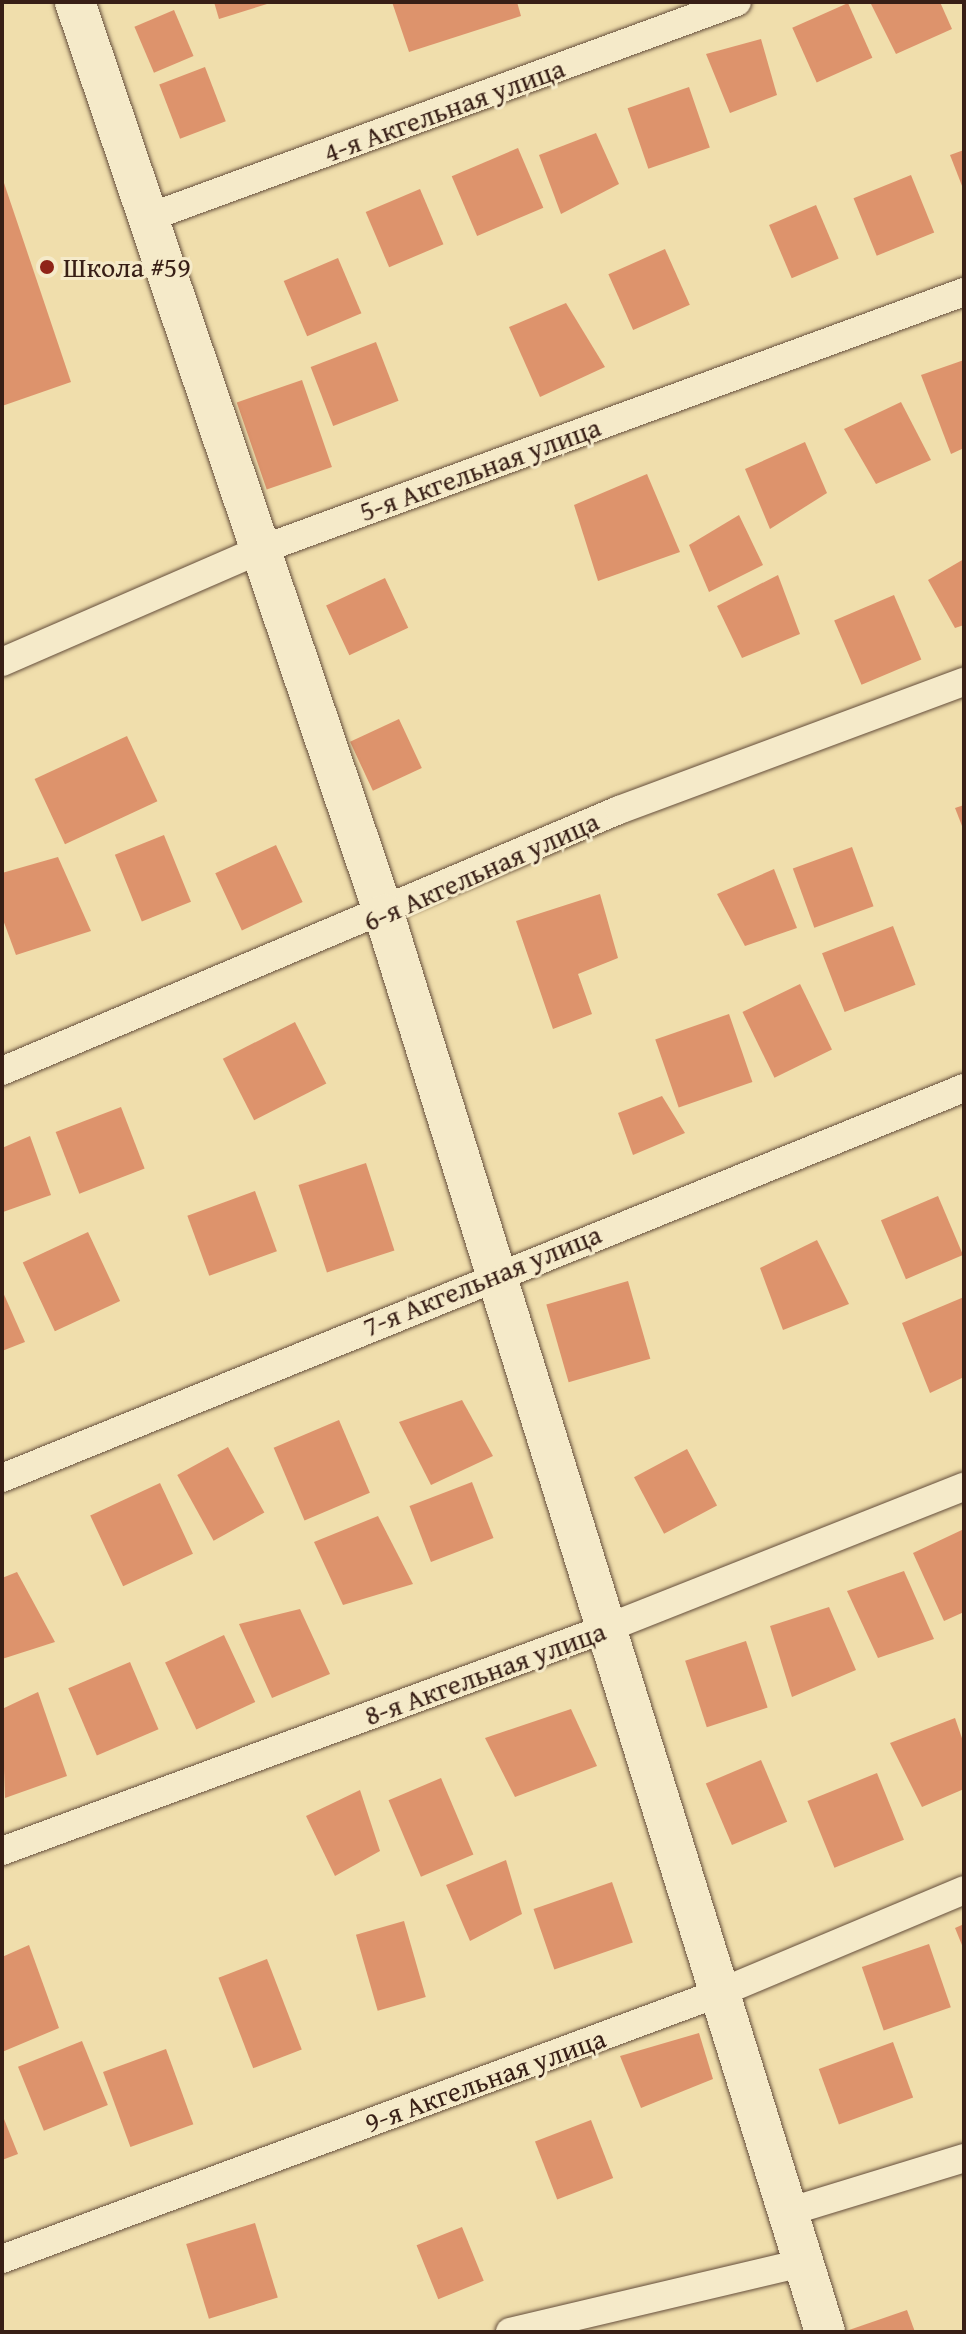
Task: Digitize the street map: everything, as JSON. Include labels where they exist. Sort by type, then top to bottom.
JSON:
[{"type":"street","points":[[75,2],[384,914],[494,1274],[724,1991],[825,2332]]},
{"type":"street","name":"4-я Акгельная улица","points":[[150,217],[737,2]]},
{"type":"street","name":"5-я Акгельная улица","points":[[2,662],[260,550],[964,292]]},
{"type":"street","name":"6-я Акгельная улица","points":[[2,1071],[384,914],[619,810],[964,682]]},
{"type":"street","name":"7-я Акгельная улица","points":[[2,1478],[494,1274],[964,1088]]},
{"type":"street","name":"8-я Акгельная улица","points":[[2,1851],[607,1628],[964,1487]]},
{"type":"street","name":"9-я Акгельная улица","points":[[2,2259],[724,1991],[964,1890]]},
{"type":"street","points":[[791,2211],[964,2158]]},
{"type":"street","points":[[510,2332],[805,2262]]},
{"type":"building","points":[[214,2],[266,2],[267,4],[219,19]]},
{"type":"building","points":[[392,2],[517,2],[521,16],[409,52]]},
{"type":"building","points":[[870,2],[940,2],[952,29],[896,54]]},
{"type":"building","points":[[848,3],[872,58],[817,83],[792,28]]},
{"type":"building","points":[[174,10],[194,56],[154,73],[134,27]]},
{"type":"building","points":[[761,39],[777,95],[730,113],[706,54]]},
{"type":"building","points":[[205,67],[226,121],[180,139],[159,85]]},
{"type":"building","points":[[689,87],[710,148],[648,169],[628,108]]},
{"type":"building","points":[[596,133],[619,184],[561,214],[539,155]]},
{"type":"building","points":[[518,148],[543,208],[477,236],[452,176]]},
{"type":"building","points":[[964,150],[964,191],[950,155]]},
{"type":"building","points":[[911,175],[934,232],[877,256],[854,198]]},
{"type":"building","points":[[2,181],[71,382],[2,406]]},
{"type":"building","points":[[420,189],[443,244],[389,267],[366,212]]},
{"type":"building","points":[[816,205],[839,258],[792,278],[769,225]]},
{"type":"building","points":[[665,249],[690,305],[633,330],[608,274]]},
{"type":"building","points":[[338,258],[361,313],[307,336],[284,281]]},
{"type":"building","points":[[566,303],[605,367],[540,397],[509,327]]},
{"type":"building","points":[[376,342],[399,401],[333,426],[311,367]]},
{"type":"building","points":[[964,360],[964,448],[951,454],[921,375]]},
{"type":"building","points":[[302,380],[332,467],[267,489],[237,402]]},
{"type":"building","points":[[901,402],[931,460],[876,484],[844,429]]},
{"type":"building","points":[[805,442],[827,493],[770,529],[745,469]]},
{"type":"building","points":[[647,474],[680,552],[598,581],[574,505]]},
{"type":"building","points":[[739,515],[763,565],[709,592],[689,545]]},
{"type":"building","points":[[964,559],[964,625],[955,628],[928,580]]},
{"type":"building","points":[[778,575],[800,634],[742,658],[717,606]]},
{"type":"building","points":[[385,578],[408,628],[349,655],[326,605]]},
{"type":"building","points":[[894,595],[921,659],[862,685],[834,620]]},
{"type":"building","points":[[399,719],[422,768],[373,791],[350,742]]},
{"type":"building","points":[[127,736],[157,801],[65,844],[35,779]]},
{"type":"building","points":[[964,805],[964,831],[955,808]]},
{"type":"building","points":[[164,835],[191,902],[142,922],[115,855]]},
{"type":"building","points":[[276,845],[303,902],[242,930],[215,873]]},
{"type":"building","points":[[852,847],[874,906],[814,928],[793,869]]},
{"type":"building","points":[[58,857],[91,931],[16,955],[2,917],[2,873]]},
{"type":"building","points":[[774,869],[797,928],[745,946],[717,894]]},
{"type":"building","points":[[600,894],[618,958],[578,974],[592,1014],[553,1029],[516,921]]},
{"type":"building","points":[[893,926],[916,985],[845,1012],[822,953]]},
{"type":"building","points":[[800,984],[832,1050],[774,1078],[742,1012]]},
{"type":"building","points":[[729,1014],[752,1082],[679,1107],[655,1039]]},
{"type":"building","points":[[295,1022],[326,1083],[254,1120],[223,1059]]},
{"type":"building","points":[[662,1096],[685,1133],[633,1155],[618,1113]]},
{"type":"building","points":[[121,1107],[145,1169],[79,1194],[56,1132]]},
{"type":"building","points":[[30,1136],[51,1195],[3,1212],[2,1148]]},
{"type":"building","points":[[366,1163],[394,1250],[327,1272],[298,1185]]},
{"type":"building","points":[[255,1191],[277,1251],[209,1276],[187,1216]]},
{"type":"building","points":[[938,1196],[963,1255],[906,1279],[881,1220]]},
{"type":"building","points":[[88,1232],[120,1301],[55,1331],[23,1262]]},
{"type":"building","points":[[817,1240],[849,1304],[783,1330],[760,1268]]},
{"type":"building","points":[[628,1281],[650,1359],[569,1382],[546,1304]]},
{"type":"building","points":[[2,1290],[25,1342],[2,1351]]},
{"type":"building","points":[[964,1297],[964,1377],[930,1393],[902,1323]]},
{"type":"building","points":[[462,1400],[493,1456],[431,1485],[399,1422]]},
{"type":"building","points":[[339,1420],[370,1493],[305,1520],[274,1448]]},
{"type":"building","points":[[228,1447],[264,1513],[214,1541],[177,1475]]},
{"type":"building","points":[[687,1449],[717,1506],[664,1534],[634,1477]]},
{"type":"building","points":[[472,1482],[494,1538],[431,1562],[409,1506]]},
{"type":"building","points":[[160,1483],[193,1554],[123,1586],[90,1516]]},
{"type":"building","points":[[378,1516],[413,1584],[343,1605],[314,1542]]},
{"type":"building","points":[[964,1529],[964,1612],[944,1621],[913,1553]]},
{"type":"building","points":[[904,1571],[934,1639],[878,1658],[847,1591]]},
{"type":"building","points":[[17,1572],[55,1642],[2,1659],[2,1578]]},
{"type":"building","points":[[829,1607],[856,1670],[792,1697],[770,1626]]},
{"type":"building","points":[[300,1609],[330,1674],[272,1698],[239,1624]]},
{"type":"building","points":[[224,1635],[255,1702],[196,1730],[165,1662]]},
{"type":"building","points":[[746,1641],[768,1708],[707,1727],[685,1661]]},
{"type":"building","points":[[130,1662],[159,1729],[97,1755],[68,1688]]},
{"type":"building","points":[[38,1692],[67,1776],[5,1798],[2,1709]]},
{"type":"building","points":[[571,1709],[597,1766],[515,1797],[485,1738]]},
{"type":"building","points":[[955,1718],[964,1744],[964,1789],[922,1807],[890,1743]]},
{"type":"building","points":[[761,1760],[787,1822],[732,1845],[706,1783]]},
{"type":"building","points":[[877,1773],[904,1840],[834,1868],[807,1801]]},
{"type":"building","points":[[441,1778],[473,1854],[421,1877],[389,1800]]},
{"type":"building","points":[[360,1790],[380,1851],[335,1876],[306,1816]]},
{"type":"building","points":[[506,1860],[522,1914],[470,1941],[446,1885]]},
{"type":"building","points":[[612,1882],[633,1943],[554,1970],[534,1909]]},
{"type":"building","points":[[404,1921],[426,1997],[378,2011],[356,1935]]},
{"type":"building","points":[[964,1924],[964,1950],[955,1928]]},
{"type":"building","points":[[929,1944],[951,2007],[884,2030],[862,1967]]},
{"type":"building","points":[[29,1945],[59,2028],[2,2052],[2,1957]]},
{"type":"building","points":[[267,1959],[302,2050],[253,2068],[218,1978]]},
{"type":"building","points":[[699,2033],[713,2079],[641,2108],[620,2056]]},
{"type":"building","points":[[82,2041],[108,2105],[44,2131],[18,2067]]},
{"type":"building","points":[[893,2042],[913,2097],[839,2124],[819,2069]]},
{"type":"building","points":[[166,2049],[193,2124],[130,2147],[103,2072]]},
{"type":"building","points":[[2,2114],[18,2154],[2,2160]]},
{"type":"building","points":[[591,2120],[613,2178],[557,2199],[535,2142]]},
{"type":"building","points":[[255,2223],[278,2298],[209,2319],[186,2244]]},
{"type":"building","points":[[462,2227],[484,2281],[438,2299],[417,2245]]},
{"type":"building","points":[[907,2310],[915,2332],[849,2330]]},
{"type":"place","name":"Школа #59","points":[[47,267]]}]
